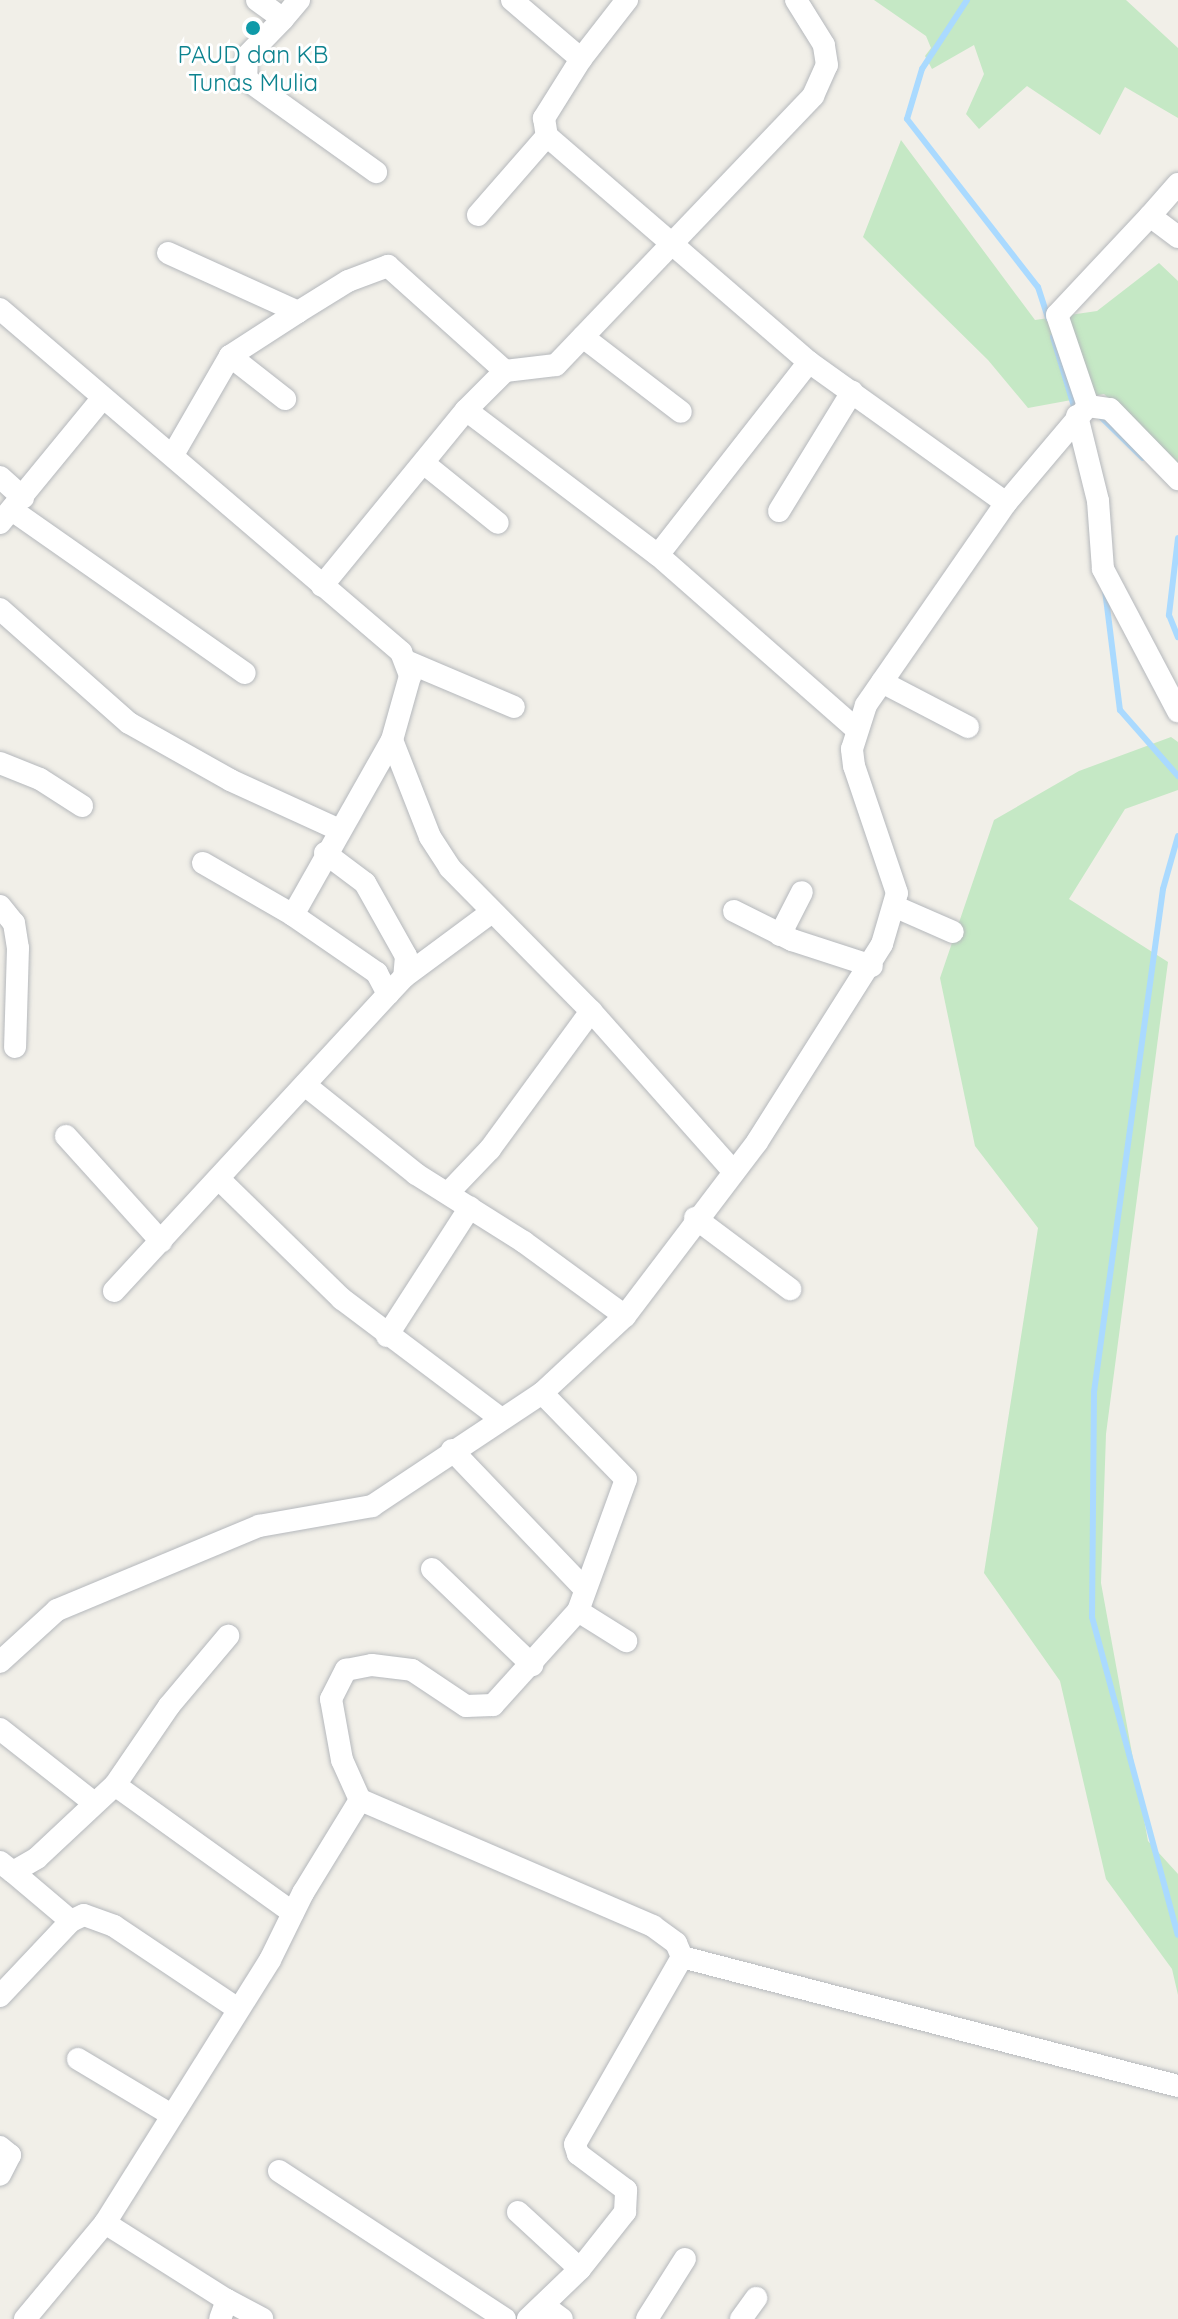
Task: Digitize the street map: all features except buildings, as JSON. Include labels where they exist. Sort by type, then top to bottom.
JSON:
[{"type":"street","points":[[257,0],[283,19]]},
{"type":"street","points":[[299,0],[247,56],[246,79],[376,172]]},
{"type":"street","points":[[512,0],[581,59]]},
{"type":"street","points":[[627,0],[581,59],[544,118],[547,136],[671,248],[809,362],[1006,503]]},
{"type":"street","points":[[322,586],[426,465],[466,410],[505,371],[556,365],[671,248],[822,82],[824,45],[796,0]]},
{"type":"street","points":[[478,215],[547,136]]},
{"type":"street","points":[[1178,184],[1057,315],[1082,411],[1098,501],[1103,569],[1178,711]]},
{"type":"street","points":[[1150,216],[1178,237]]},
{"type":"street","points":[[168,253],[298,312]]},
{"type":"street","points":[[174,453],[230,356],[348,281],[388,266],[505,371]]},
{"type":"street","points":[[0,309],[102,399],[174,453],[322,586],[386,637],[408,662],[514,707]]},
{"type":"street","points":[[583,337],[681,412]]},
{"type":"street","points":[[230,356],[285,399]]},
{"type":"street","points":[[658,555],[809,362]]},
{"type":"street","points":[[779,511],[852,392]]},
{"type":"street","points":[[12,510],[102,399]]},
{"type":"street","points":[[0,1662],[57,1610],[259,1526],[372,1506],[500,1418],[542,1393],[625,1316],[695,1218],[734,1172],[872,966],[896,907],[891,871],[854,766],[856,729],[882,682],[1006,503],[1082,411],[1110,409],[1178,479]]},
{"type":"street","points":[[466,410],[658,555],[856,729]]},
{"type":"street","points":[[426,465],[498,523]]},
{"type":"street","points":[[0,477],[12,510],[245,673]]},
{"type":"street","points":[[0,609],[129,723],[230,780],[337,829]]},
{"type":"street","points":[[293,915],[337,829],[392,740],[410,676],[408,662]]},
{"type":"street","points":[[882,682],[968,727]]},
{"type":"street","points":[[392,740],[430,837],[450,868],[591,1011],[734,1172]]},
{"type":"street","points":[[0,763],[40,779],[82,806]]},
{"type":"street","points":[[325,853],[365,883],[406,956],[404,977]]},
{"type":"street","points":[[203,863],[293,915],[377,973],[388,994]]},
{"type":"street","points":[[780,935],[802,892]]},
{"type":"street","points":[[0,906],[14,923],[18,948],[15,1047]]},
{"type":"street","points":[[896,907],[953,932]]},
{"type":"street","points":[[734,911],[780,935],[872,966]]},
{"type":"street","points":[[114,1291],[404,977],[492,912]]},
{"type":"street","points":[[448,1193],[490,1149],[591,1011]]},
{"type":"street","points":[[305,1085],[448,1193],[625,1316]]},
{"type":"street","points":[[66,1136],[161,1241]]},
{"type":"street","points":[[219,1179],[387,1336],[500,1418]]},
{"type":"street","points":[[387,1336],[470,1207]]},
{"type":"street","points":[[695,1218],[790,1289]]},
{"type":"street","points":[[542,1393],[626,1479],[578,1611],[507,1693],[481,1709],[451,1699],[412,1670],[372,1665],[346,1670],[331,1699],[332,1715],[348,1778],[360,1800],[653,1926],[676,1943],[682,1957]]},
{"type":"street","points":[[452,1450],[584,1588]]},
{"type":"street","points":[[432,1569],[532,1665]]},
{"type":"street","points":[[578,1611],[626,1641]]},
{"type":"street","points":[[7,1867],[37,1858],[115,1785],[169,1706],[228,1636]]},
{"type":"street","points":[[0,1729],[94,1803]]},
{"type":"street","points":[[115,1785],[293,1913]]},
{"type":"street","points":[[25,2319],[105,2223],[238,2009],[360,1800]]},
{"type":"street","points":[[7,1867],[71,1921]]},
{"type":"street","points":[[0,1996],[71,1921],[84,1915],[114,1926],[238,2009]]},
{"type":"street","points":[[682,1957],[1178,2086]]},
{"type":"street","points":[[545,2315],[625,2212],[629,2197],[578,2154],[575,2144],[682,1957]]},
{"type":"street","points":[[78,2059],[170,2114]]},
{"type":"street","points":[[0,2147],[10,2155],[0,2175]]},
{"type":"street","points":[[279,2171],[505,2319]]},
{"type":"street","points":[[518,2212],[580,2269]]},
{"type":"street","points":[[105,2223],[224,2310],[262,2319]]},
{"type":"street","points":[[647,2319],[685,2259]]},
{"type":"street","points":[[741,2319],[756,2298]]},
{"type":"green space","points":[[874,0],[1126,0],[1178,48],[1178,118],[1125,87],[1100,135],[1027,86],[979,129],[966,114],[984,74],[974,45],[932,69],[925,56],[931,48],[926,36]]},
{"type":"green space","points":[[901,140],[1035,320],[1097,311],[1159,263],[1178,281],[1178,465],[1104,394],[1028,408],[988,360],[863,237]]},
{"type":"green space","points":[[1171,737],[1178,742],[1178,790],[1125,809],[1069,899],[1168,962],[1106,1434],[1101,1583],[1148,1841],[1178,1874],[1178,1995],[1172,1969],[1106,1879],[1060,1681],[984,1573],[1038,1228],[975,1146],[940,978],[994,820],[1079,771]]},
{"type":"waterway","points":[[967,0],[922,69],[907,119],[1038,287],[1048,318]]},
{"type":"waterway","points":[[1053,337],[1075,410]]},
{"type":"waterway","points":[[1097,413],[1143,458]]},
{"type":"waterway","points":[[1178,538],[1169,615],[1178,637]]},
{"type":"waterway","points":[[1105,590],[1120,710],[1178,776]]},
{"type":"waterway","points":[[1178,836],[1163,889],[1094,1392],[1092,1617],[1178,1935]]},
{"type":"place","name":"PAUD dan KB Tunas Mulia","points":[[253,28]]}]
